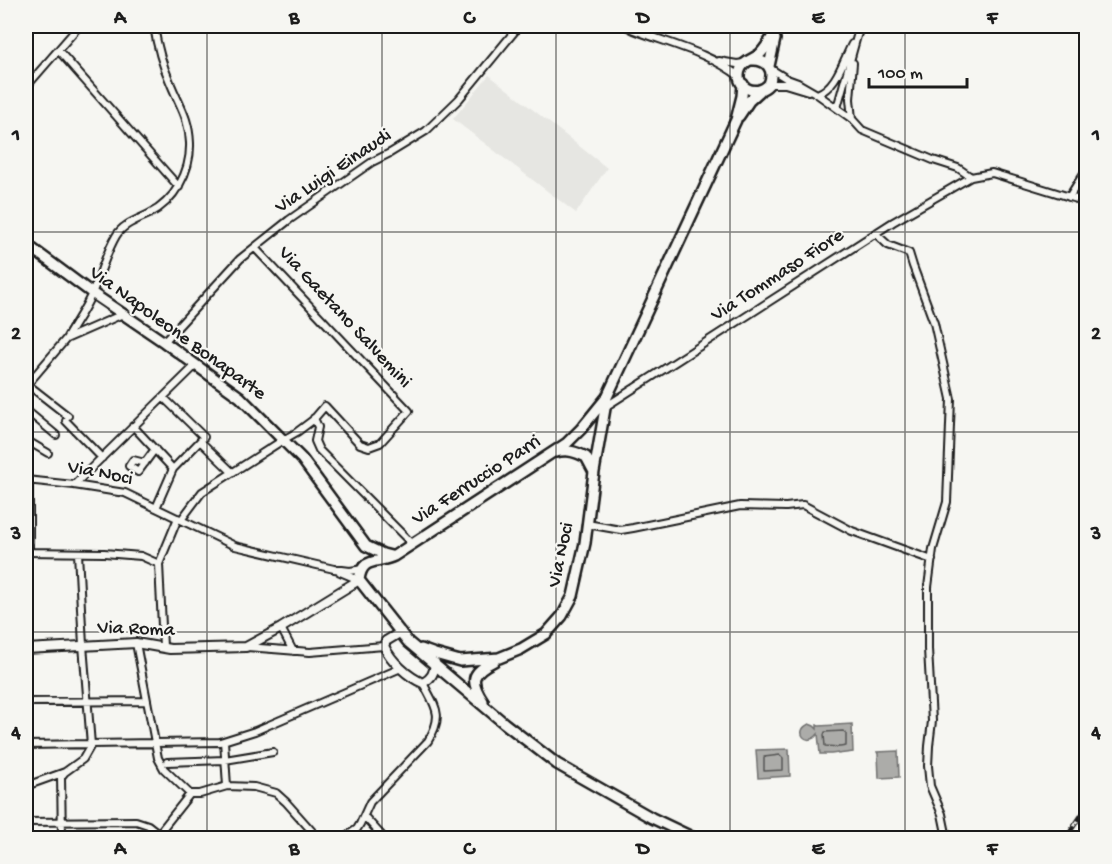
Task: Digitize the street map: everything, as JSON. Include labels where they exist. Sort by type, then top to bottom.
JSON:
[{"type":"main road","points":[[779,26],[773,46],[770,68],[772,77],[769,84],[760,91],[752,91],[741,81],[741,70],[748,61],[760,54],[768,45],[779,26]]},
{"type":"main road","points":[[748,61],[763,61],[770,68]]},
{"type":"main road","name":"Via Noci","points":[[413,646],[460,661],[499,658],[521,650],[546,634],[562,616],[573,596],[585,543],[606,402],[735,120],[742,96],[741,81]]},
{"type":"main road","name":"Via Noci","points":[[735,120],[749,101],[760,91]]},
{"type":"main road","name":"Via Napoleone Bonaparte","points":[[26,244],[240,397],[302,459],[366,546]]},
{"type":"main road","name":"Via Ferruccio Parri","points":[[364,567],[371,561],[386,560],[394,556],[552,454],[567,443],[606,402]]},
{"type":"main road","points":[[552,454],[563,451],[577,453],[586,457],[594,472]]},
{"type":"main road","points":[[366,546],[383,554],[394,556]]},
{"type":"main road","points":[[366,546],[369,554],[359,580],[413,646],[558,764],[652,818],[694,838]]},
{"type":"main road","points":[[489,710],[477,693],[473,682],[476,673],[483,666],[499,658]]},
{"type":"street","points":[[26,87],[79,26]]},
{"type":"street","points":[[102,458],[67,418],[26,385],[66,339],[92,293],[117,234],[126,226],[160,207],[179,187],[189,160],[190,143],[187,121],[163,65],[154,26]]},
{"type":"street","name":"Via Luigi Einaudi","points":[[164,342],[240,259],[289,220],[372,162],[426,131],[459,99],[519,26]]},
{"type":"street","points":[[626,26],[712,59],[736,64],[748,61]]},
{"type":"street","points":[[769,84],[785,84],[817,94],[824,92],[832,84],[861,26]]},
{"type":"street","points":[[837,108],[857,36]]},
{"type":"street","points":[[852,118],[850,85],[857,36]]},
{"type":"street","points":[[58,50],[179,187]]},
{"type":"street","points":[[712,59],[730,69],[741,81]]},
{"type":"street","points":[[770,68],[817,94],[852,118],[862,130],[958,168],[971,177],[992,173],[1086,202]]},
{"type":"street","points":[[1069,197],[1086,170]]},
{"type":"street","name":"Via Tommaso Fiore","points":[[606,402],[875,233],[971,177]]},
{"type":"street","points":[[875,233],[888,245],[909,253],[934,323],[951,399],[947,502],[933,549],[928,587],[928,649],[932,721],[928,765],[930,786],[942,814],[947,838]]},
{"type":"street","name":"Via Gaetano Salvemini","points":[[255,248],[410,411],[380,443],[369,447],[360,444],[325,406],[314,418]]},
{"type":"street","points":[[66,339],[123,314]]},
{"type":"street","points":[[74,485],[196,366]]},
{"type":"street","points":[[164,398],[232,472]]},
{"type":"street","points":[[26,410],[56,435]]},
{"type":"street","points":[[163,647],[159,564],[179,519],[202,492],[297,432],[314,418],[318,427],[315,441],[319,450],[412,544]]},
{"type":"street","points":[[133,426],[173,469]]},
{"type":"street","points":[[156,508],[173,469],[202,439]]},
{"type":"street","points":[[26,440],[48,453]]},
{"type":"street","points":[[145,463],[155,449]]},
{"type":"street","points":[[27,480],[27,551],[141,556],[159,564]]},
{"type":"street","name":"Via Noci","points":[[27,480],[125,493],[235,546],[334,569],[350,571],[364,567]]},
{"type":"street","points":[[587,524],[621,530],[740,506],[803,505],[852,531],[932,560]]},
{"type":"street","points":[[26,786],[64,772],[83,759],[91,745],[78,553]]},
{"type":"street","name":"Via Noci","points":[[334,569],[359,580]]},
{"type":"street","points":[[246,647],[359,580]]},
{"type":"street","points":[[281,628],[293,651]]},
{"type":"street","points":[[384,646],[386,641],[401,632]]},
{"type":"street","points":[[136,643],[158,758],[164,769],[190,794],[200,795],[227,786],[254,787],[276,793],[318,838]]},
{"type":"street","name":"Via Roma","points":[[26,649],[136,643],[170,649],[246,647]]},
{"type":"street","points":[[246,647],[310,652],[384,646]]},
{"type":"street","points":[[344,838],[357,829],[370,802],[428,741],[438,721],[434,705],[423,683],[401,668],[384,646]]},
{"type":"street","points":[[423,683],[432,676],[435,663]]},
{"type":"street","points":[[26,745],[220,742],[255,731],[401,668]]},
{"type":"street","points":[[26,702],[147,701]]},
{"type":"street","points":[[224,741],[227,786]]},
{"type":"street","points":[[167,762],[225,760],[273,752]]},
{"type":"street","points":[[62,838],[61,777],[64,772]]},
{"type":"street","points":[[26,822],[136,821],[148,825],[160,836],[163,828],[190,794]]},
{"type":"street","points":[[364,816],[384,838]]},
{"type":"shaded area","points":[[489,75],[607,168],[576,213],[453,119]]},
{"type":"water","points":[[809,724],[817,729],[817,725],[852,724],[853,752],[820,754],[818,734],[810,739],[803,737],[802,730]]},
{"type":"water","points":[[789,749],[790,776],[758,778],[756,750]]},
{"type":"water","points":[[898,751],[899,777],[879,778],[877,752]]},
{"type":"railway","points":[[1066,838],[1086,808]]}]
